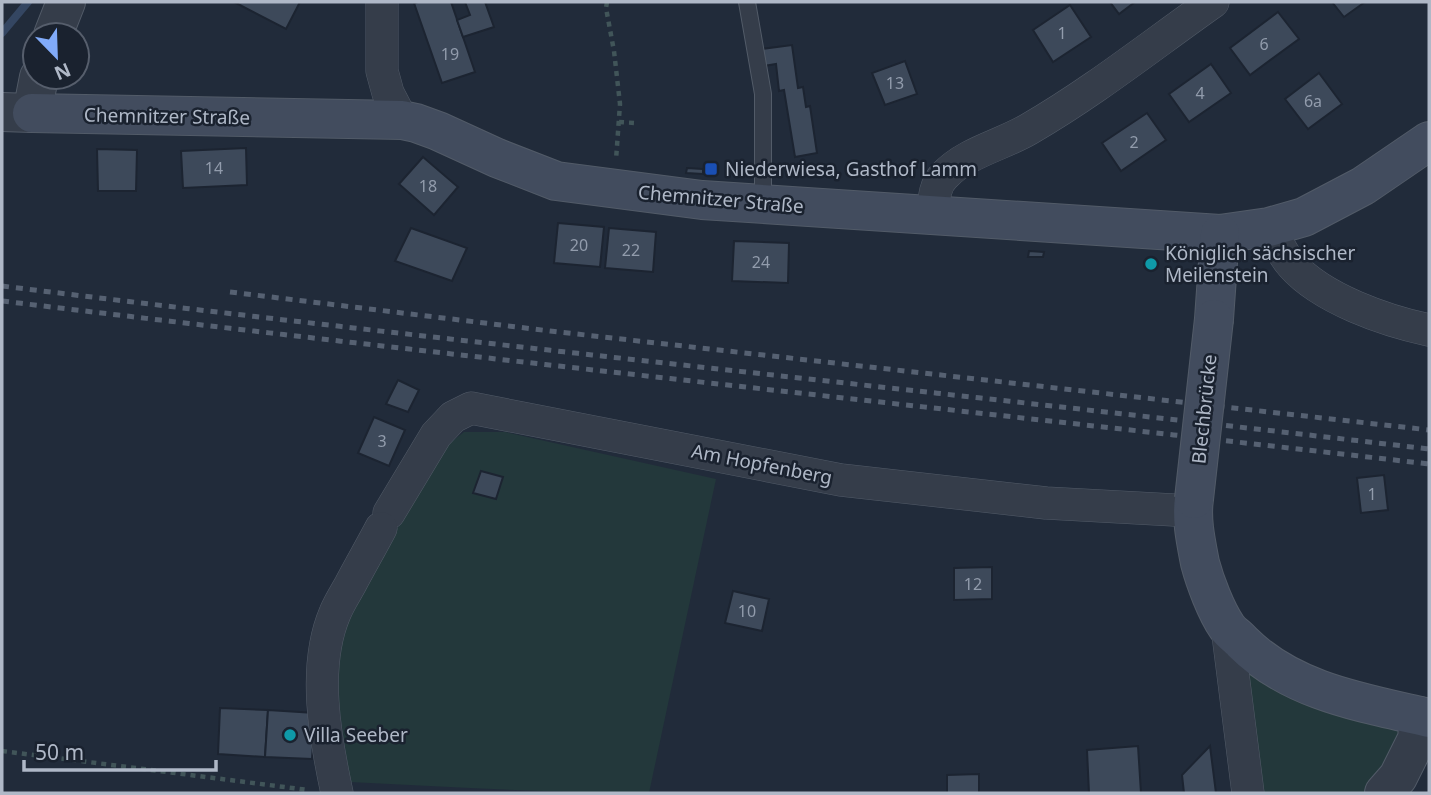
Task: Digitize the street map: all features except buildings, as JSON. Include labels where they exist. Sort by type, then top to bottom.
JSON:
[{"type":"main road","name":"Chemnitzer Straße","points":[[24,101],[402,120],[438,131],[556,181],[702,200],[1220,234],[1269,227],[1304,218],[1363,186],[1429,141]]},
{"type":"main road","name":"Blechbrücke","points":[[1220,234],[1214,319],[1193,505],[1196,546],[1205,582],[1227,627]]},
{"type":"main road","points":[[1227,627],[1269,664],[1302,683],[1344,698],[1424,717]]},
{"type":"street","points":[[59,21],[66,2]]},
{"type":"street","points":[[382,2],[382,71],[387,93],[402,120]]},
{"type":"street","points":[[933,214],[934,191],[943,176],[965,160],[1027,130],[1101,82],[1213,2]]},
{"type":"street","points":[[1269,227],[1290,263],[1307,280],[1352,305],[1399,324],[1429,330]]},
{"type":"street","name":"Am Hopfenberg","points":[[326,792],[328,753],[323,661],[326,640],[335,613],[436,435],[453,417],[471,408],[841,480],[1046,503],[1193,505]]},
{"type":"street","points":[[1227,627],[1248,793]]},
{"type":"street","points":[[1384,793],[1398,777],[1417,739],[1424,717]]},
{"type":"lane","points":[[747,2],[763,94],[763,204]]},
{"type":"path","points":[[607,2],[620,104],[614,189]]},
{"type":"path","points":[[619,122],[635,123]]},
{"type":"path","points":[[2,751],[326,792]]},
{"type":"green space","points":[[464,432],[505,432],[716,479],[649,793],[537,791],[350,782],[336,685],[335,647],[394,534],[446,446]]},
{"type":"green space","points":[[1227,627],[1419,716],[1384,793],[1248,793]]},
{"type":"waterway","points":[[2,33],[28,2]]},
{"type":"railway","points":[[2,286],[1429,449]]},
{"type":"railway","points":[[230,292],[550,331],[1429,430]]},
{"type":"railway","points":[[2,301],[1429,464]]},
{"type":"place","name":"Niederwiesa, Gasthof Lamm","points":[[711,169]]},
{"type":"place","name":"Königlich sächsischer Meilenstein","points":[[1151,264]]},
{"type":"place","name":"Villa Seeber","points":[[290,735]]}]
